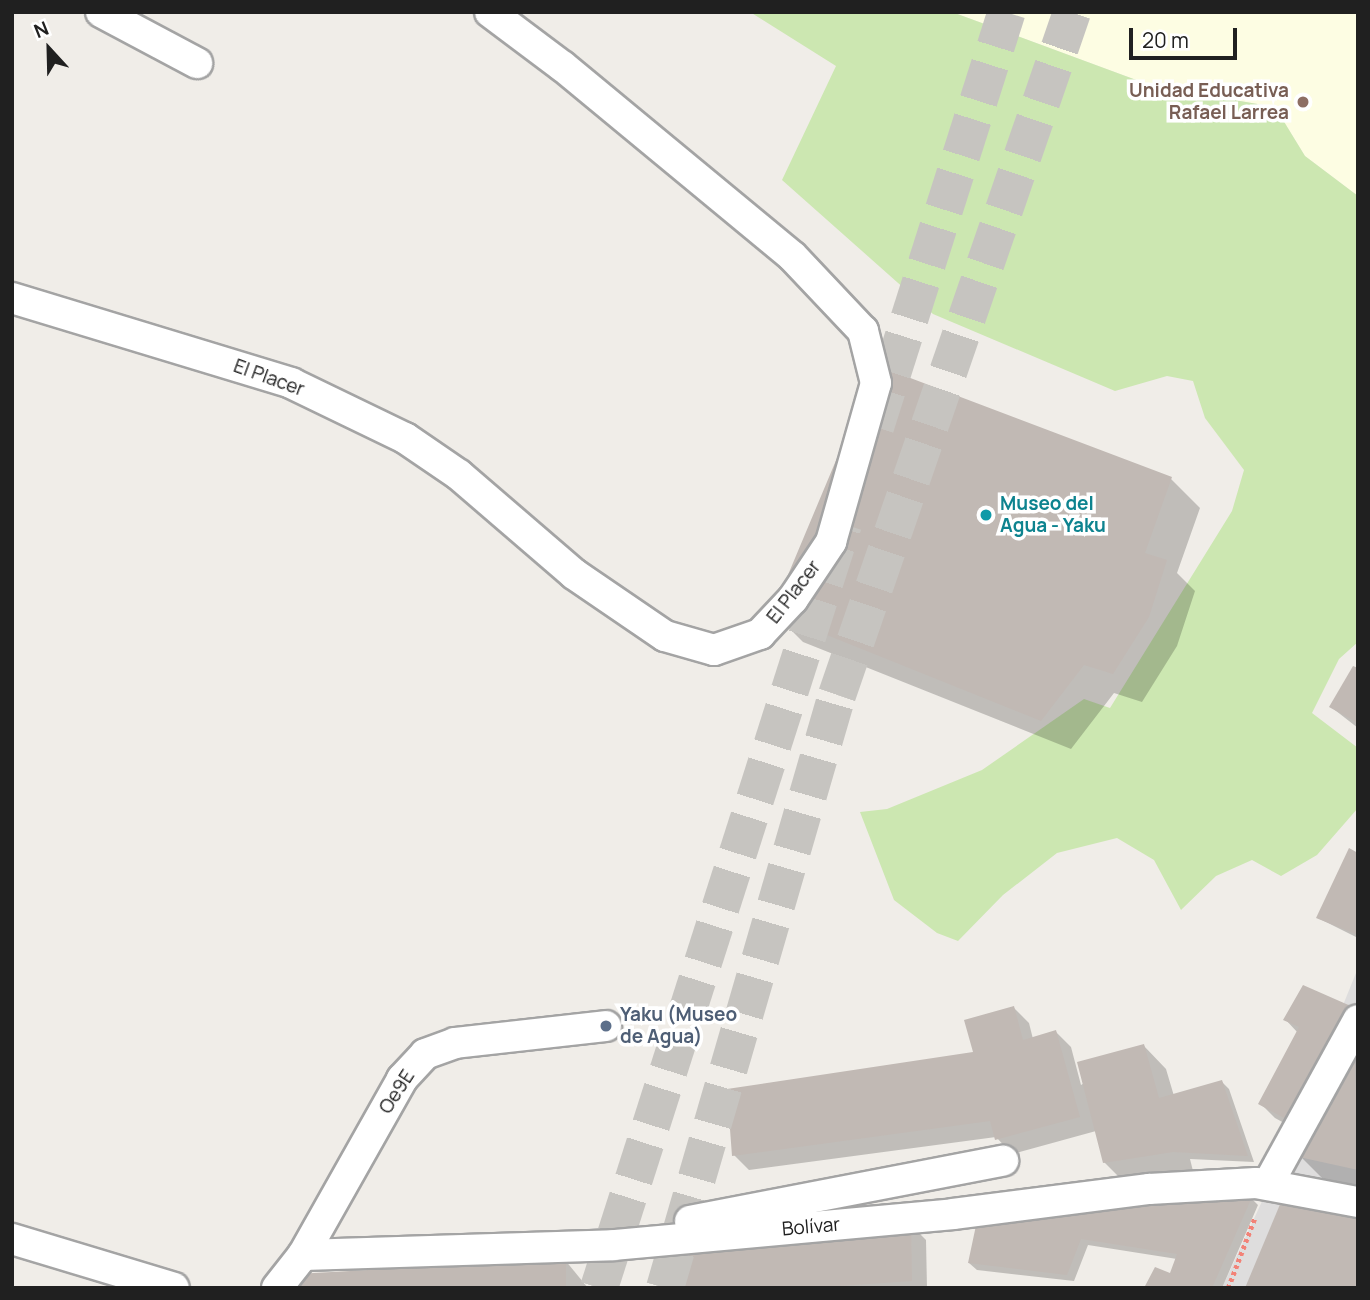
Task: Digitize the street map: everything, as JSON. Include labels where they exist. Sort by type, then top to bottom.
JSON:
[{"type":"street","points":[[101,12],[197,63]]},
{"type":"street","name":"El Placer","points":[[12,298],[291,383],[405,438],[459,475],[573,574],[665,636],[714,650],[760,634],[793,599],[831,542],[876,383],[863,331],[792,256],[562,66],[490,12]]},
{"type":"street","points":[[1268,1184],[1358,1020]]},
{"type":"street","name":"Oe9E","points":[[303,1255],[402,1079],[425,1054],[455,1043],[606,1026]]},
{"type":"street","points":[[614,1245],[630,1233],[1003,1161]]},
{"type":"street","name":"Bolívar","points":[[303,1255],[614,1245],[953,1214],[1149,1189],[1268,1184],[1358,1202]]},
{"type":"street","points":[[12,1239],[174,1288]]},
{"type":"street","points":[[277,1288],[303,1255]]},
{"type":"path","points":[[1228,1288],[1268,1184]]},
{"type":"shaded area","name":"Unidad Educativa Rafael Larrea","points":[[952,12],[1358,12],[1358,196],[1305,156],[1275,107],[1217,97],[1185,98]]},
{"type":"shaded area","points":[[1358,968],[1358,1288],[1222,1288],[1276,1171]]},
{"type":"green space","points":[[750,12],[952,12],[1185,98],[1217,97],[1275,107],[1305,156],[1358,196],[1358,642],[1339,659],[1312,713],[1358,748],[1358,808],[1317,855],[1281,876],[1252,860],[1216,876],[1181,910],[1154,860],[1117,838],[1057,853],[1003,895],[958,941],[937,933],[894,900],[860,812],[887,809],[982,770],[1084,699],[1110,708],[1232,511],[1244,470],[1205,418],[1193,381],[1167,376],[1115,391],[933,314],[782,180],[836,66]]},
{"type":"building","name":"Museo del Agua - Yaku","points":[[876,365],[1172,477],[1145,553],[1167,560],[1149,617],[1113,674],[1084,665],[1041,721],[772,613]]},
{"type":"building","points":[[1353,666],[1358,668],[1358,723],[1329,707]]},
{"type":"building","points":[[1349,848],[1358,853],[1358,935],[1316,918]]},
{"type":"building","points":[[1303,985],[1353,1007],[1288,1120],[1258,1104],[1299,1027],[1283,1020]]},
{"type":"building","points":[[1014,1006],[1023,1040],[1056,1030],[1080,1117],[995,1140],[990,1121],[732,1156],[727,1089],[973,1052],[964,1020]]},
{"type":"building","points":[[1144,1044],[1159,1098],[1222,1080],[1248,1156],[1173,1152],[1103,1163],[1077,1062]]},
{"type":"building","points":[[1355,1052],[1358,1170],[1299,1157]]},
{"type":"building","points":[[1252,1197],[1212,1288],[1144,1288],[1155,1267],[1170,1273],[1177,1254],[1081,1239],[1067,1275],[968,1263],[978,1216]]},
{"type":"building","points":[[1281,1202],[1358,1219],[1358,1288],[1245,1288]]},
{"type":"building","points":[[911,1223],[912,1281],[810,1288],[682,1288],[685,1248]]},
{"type":"building","points":[[566,1259],[566,1288],[286,1288],[296,1274]]},
{"type":"tunnel","points":[[875,427],[1007,12]]},
{"type":"tunnel","points":[[665,1288],[837,695],[1072,12]]},
{"type":"tunnel","points":[[599,1288],[843,524]]},
{"type":"place","name":"Unidad Educativa Rafael Larrea","points":[[1303,102]]},
{"type":"place","name":"Museo del Agua - Yaku","points":[[986,515]]},
{"type":"place","name":"Yaku (Museo de Agua)","points":[[606,1026]]}]
